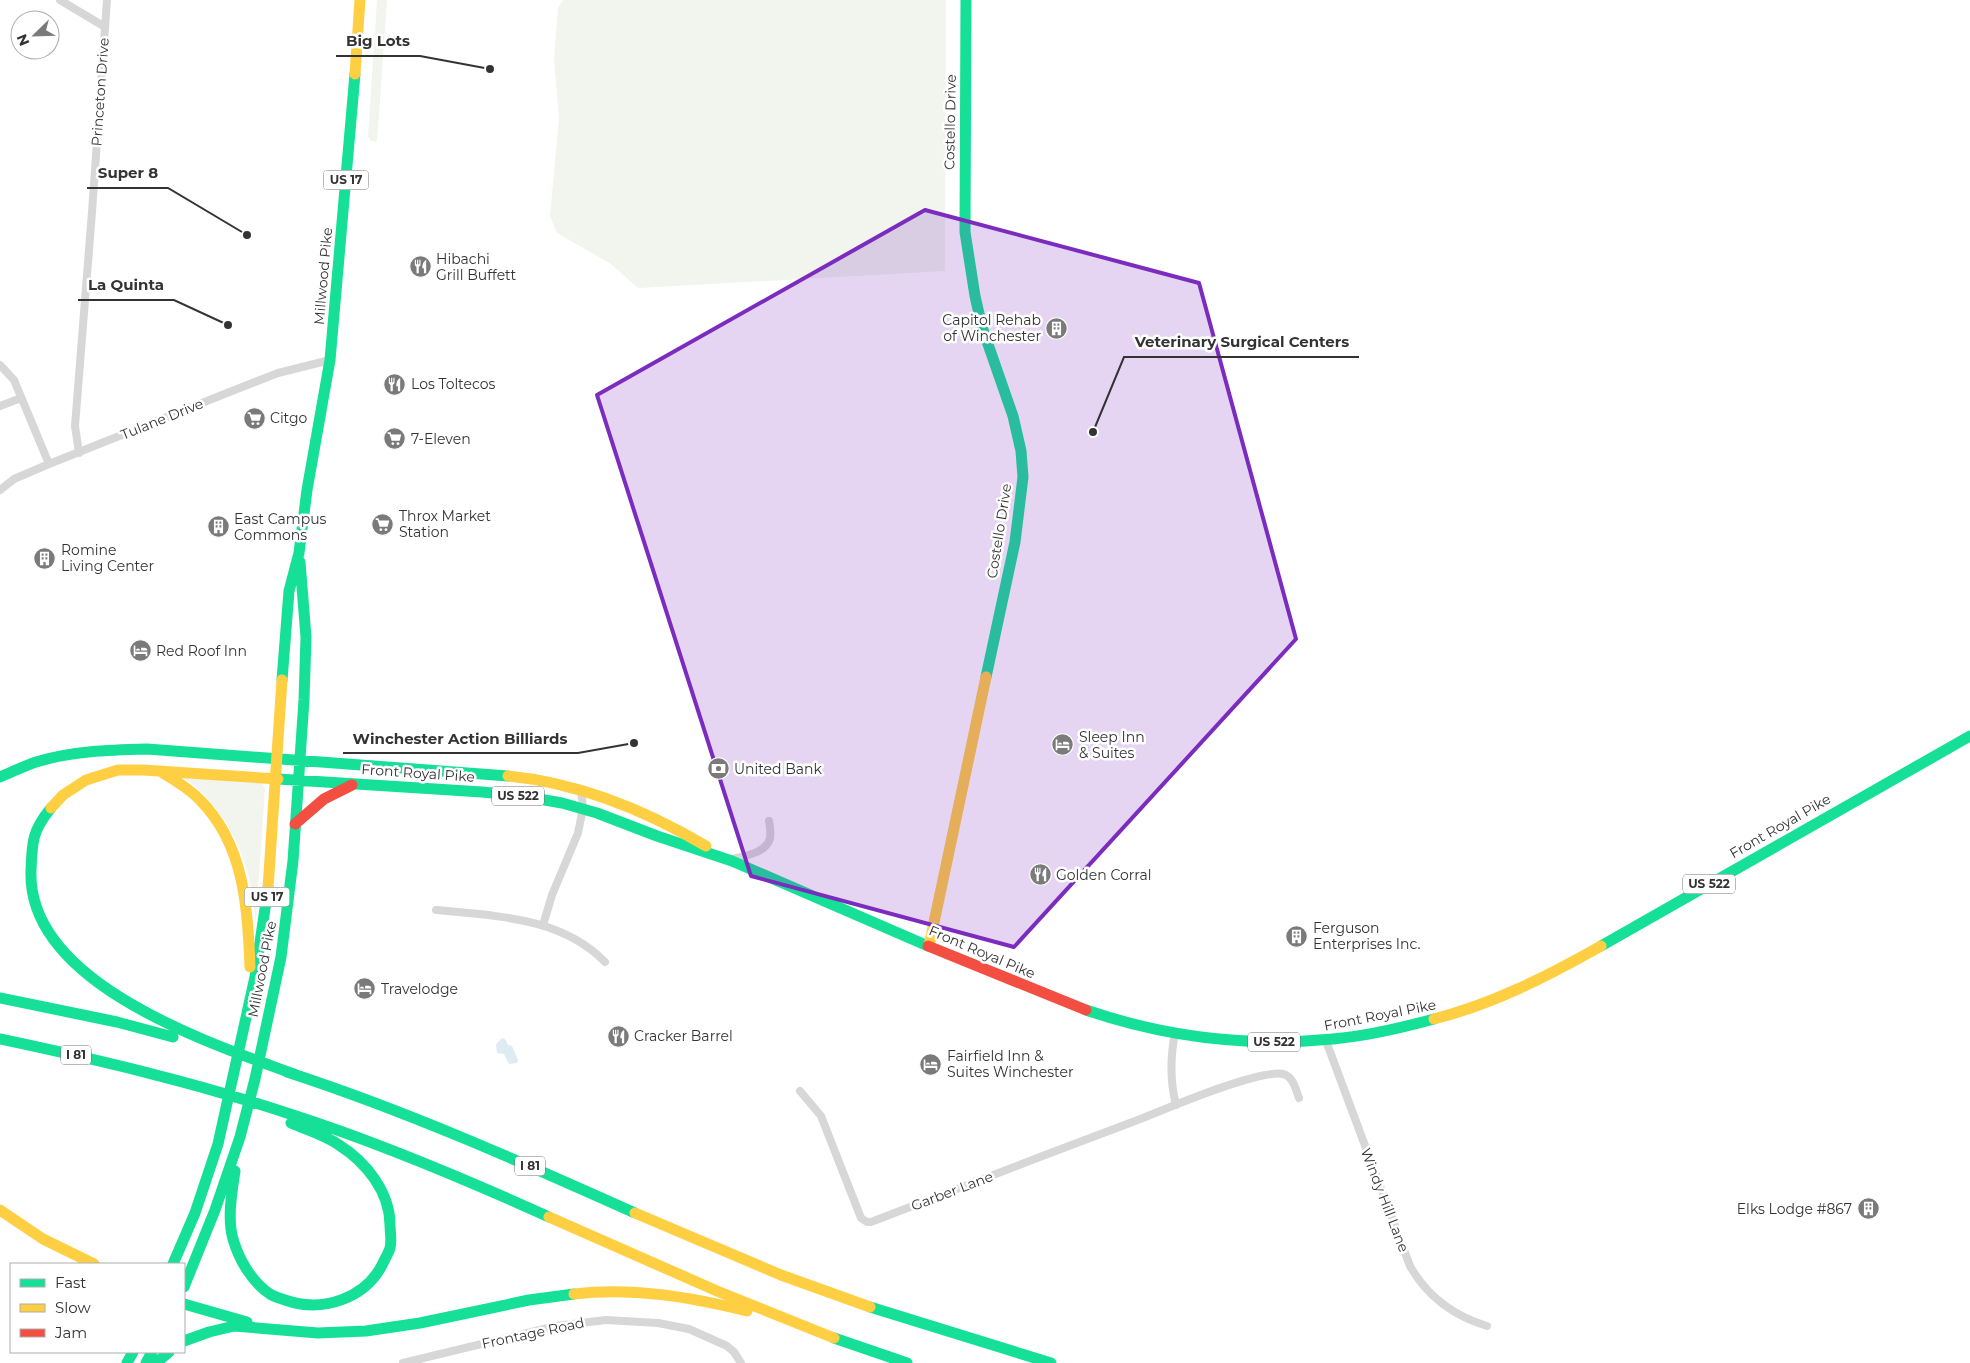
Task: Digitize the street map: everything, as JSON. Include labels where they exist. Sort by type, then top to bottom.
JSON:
[{"type":"main road","name":"Millwood Pike","points":[[174,1263],[195,1213],[221,1130],[258,958],[268,888],[289,591],[299,553],[307,490],[330,360],[350,145],[360,0]]},
{"type":"main road","name":"Costello Drive","points":[[929,946],[1014,542],[1022,487],[1022,458],[1018,434],[982,327],[965,232],[966,0]]},
{"type":"main road","name":"Millwood Pike","points":[[185,1285],[215,1210],[240,1136],[268,1022],[281,957],[287,917],[295,824],[306,637],[299,553]]},
{"type":"main road","name":"Front Royal Pike","points":[[294,1074],[162,1025],[94,986],[59,954],[44,936],[34,917],[26,887],[27,857],[36,829],[52,806],[72,788],[97,774],[122,769],[512,794],[562,803],[584,808],[645,832],[728,860],[1076,1007],[1110,1018],[1175,1033],[1226,1040],[1264,1042],[1326,1041],[1352,1038],[1425,1023],[1475,1008],[1516,991],[1557,970],[1970,736]]},
{"type":"main road","name":"Front Royal Pike","points":[[0,777],[18,768],[50,758],[107,749],[149,750],[526,778],[580,789],[650,814],[728,860]]},
{"type":"main road","points":[[159,771],[202,801],[222,828],[236,859],[247,898],[251,994]]},
{"type":"main road","points":[[295,824],[324,799],[354,784]]},
{"type":"main road","name":"I 81","points":[[0,998],[118,1022],[294,1074],[437,1126],[688,1237],[796,1282],[911,1322],[1051,1363]]},
{"type":"main road","name":"I 81","points":[[0,1038],[107,1062],[261,1105],[387,1147],[692,1281],[814,1330],[907,1363]]},
{"type":"main road","points":[[240,1136],[231,1200],[231,1221],[238,1254],[253,1280],[277,1299],[304,1307],[333,1304],[346,1299],[368,1285],[374,1279],[388,1255],[391,1236],[388,1205],[377,1182],[361,1163],[338,1144],[276,1117],[261,1105]]},
{"type":"main road","points":[[0,1210],[51,1243],[92,1263]]},
{"type":"main road","points":[[185,1341],[235,1326],[328,1333],[367,1331],[416,1324],[582,1292],[628,1291],[670,1294],[693,1298],[814,1330]]},
{"type":"main road","points":[[185,1304],[214,1314],[274,1329]]},
{"type":"main road","points":[[156,1363],[168,1353]]},
{"type":"street","points":[[60,0],[105,27]]},
{"type":"street","name":"Princeton Drive","points":[[79,453],[75,426],[107,0]]},
{"type":"street","name":"Tulane Drive","points":[[0,490],[14,479],[48,464],[278,373],[330,360]]},
{"type":"street","points":[[0,365],[14,380],[48,464]]},
{"type":"street","points":[[0,406],[21,398]]},
{"type":"street","points":[[543,925],[552,895],[578,833],[584,808],[580,789]]},
{"type":"street","points":[[728,860],[753,854],[765,846],[770,837],[769,821]]},
{"type":"street","points":[[436,910],[499,916],[543,925],[592,949],[605,962]]},
{"type":"street","points":[[1175,1033],[1171,1059],[1171,1076],[1176,1105]]},
{"type":"street","name":"Windy Hill Lane","points":[[1326,1041],[1396,1230],[1416,1276],[1430,1293],[1450,1309],[1487,1326]]},
{"type":"street","name":"Garber Lane","points":[[800,1091],[812,1103],[820,1116],[861,1218],[867,1222],[1252,1078],[1281,1074],[1291,1079],[1299,1098]]},
{"type":"street","name":"Frontage Road","points":[[403,1363],[556,1326],[606,1320],[658,1323],[706,1335],[727,1346],[734,1352],[741,1363]]},
{"type":"highlighted area","points":[[925,210],[1199,283],[1296,639],[1014,947],[751,876],[597,395]]},
{"type":"shaded area","points":[[377,0],[387,0],[377,142],[371,141],[368,137]]},
{"type":"shaded area","points":[[563,0],[946,0],[945,271],[638,288],[611,264],[557,233],[550,216],[559,118],[554,59],[558,8]]},
{"type":"shaded area","points":[[184,778],[262,783],[265,789],[253,960],[254,906],[247,869],[223,818],[212,803]]},
{"type":"shaded area","points":[[502,1038],[505,1039],[508,1045],[512,1046],[518,1060],[517,1063],[509,1064],[504,1054],[497,1053],[496,1044]]},
{"type":"traffic: fast","points":[[966,0],[965,232],[982,327],[1013,416],[1021,451],[1023,477],[1015,542],[986,677]]},
{"type":"traffic: fast","points":[[282,680],[289,591],[299,553],[307,490],[330,360],[355,74]]},
{"type":"traffic: fast","points":[[185,1285],[215,1210],[240,1137],[255,1079],[281,957],[293,861],[304,700],[306,637],[300,562]]},
{"type":"traffic: fast","points":[[1601,946],[1970,736]]},
{"type":"traffic: fast","points":[[0,777],[36,762],[63,755],[147,749],[508,776]]},
{"type":"traffic: fast","points":[[278,779],[482,792],[562,803],[597,813],[657,836],[732,861],[928,946]]},
{"type":"traffic: fast","points":[[51,808],[40,823],[34,837],[31,871],[38,911],[58,946],[90,976],[129,1003],[172,1026],[216,1045],[294,1074]]},
{"type":"traffic: fast","points":[[173,1263],[195,1213],[218,1144],[255,977],[268,888]]},
{"type":"traffic: fast","points":[[0,998],[117,1022],[173,1037]]},
{"type":"traffic: fast","points":[[1086,1010],[1146,1027],[1177,1033],[1208,1038],[1270,1042],[1359,1036],[1434,1019]]},
{"type":"traffic: fast","points":[[0,1039],[148,1073],[257,1103],[358,1137],[422,1162],[549,1217]]},
{"type":"traffic: fast","points":[[287,1072],[420,1120],[635,1213]]},
{"type":"traffic: fast","points":[[235,1171],[231,1196],[231,1231],[239,1255],[247,1270],[263,1289],[285,1300],[299,1304],[314,1305],[342,1300],[367,1285],[376,1274],[391,1245],[389,1213],[381,1190],[367,1169],[349,1152],[334,1141],[291,1123]]},
{"type":"traffic: fast","points":[[185,1341],[234,1326],[318,1333],[366,1331],[420,1323],[529,1300],[574,1294]]},
{"type":"traffic: fast","points":[[185,1304],[247,1322]]},
{"type":"traffic: fast","points":[[870,1307],[1051,1363]]},
{"type":"traffic: fast","points":[[834,1338],[907,1363]]},
{"type":"traffic: fast","points":[[127,1363],[132,1353]]},
{"type":"traffic: fast","points":[[146,1363],[151,1353]]},
{"type":"traffic: fast","points":[[156,1363],[168,1353]]},
{"type":"traffic: slow","points":[[355,74],[360,0]]},
{"type":"traffic: slow","points":[[929,946],[986,677]]},
{"type":"traffic: slow","points":[[268,888],[282,680]]},
{"type":"traffic: slow","points":[[51,808],[63,795],[86,780],[118,770],[278,779]]},
{"type":"traffic: slow","points":[[160,771],[196,796],[215,817],[226,836],[241,878],[248,922],[250,967]]},
{"type":"traffic: slow","points":[[508,776],[561,785],[611,800],[659,821],[706,846]]},
{"type":"traffic: slow","points":[[1434,1019],[1456,1013],[1520,988],[1601,946]]},
{"type":"traffic: slow","points":[[0,1210],[43,1239],[92,1263]]},
{"type":"traffic: slow","points":[[635,1213],[781,1275],[870,1307]]},
{"type":"traffic: slow","points":[[549,1217],[717,1291],[834,1338]]},
{"type":"traffic: slow","points":[[574,1294],[618,1292],[661,1295],[704,1301],[747,1311]]},
{"type":"traffic: jam","points":[[295,824],[324,799],[352,785]]},
{"type":"traffic: jam","points":[[928,946],[1086,1010]]},
{"type":"place","name":"Big Lots","points":[[490,69]]},
{"type":"place","name":"Super 8","points":[[247,235]]},
{"type":"place","name":"Hibachi Grill Buffett","points":[[420,267]]},
{"type":"place","name":"La Quinta","points":[[228,325]]},
{"type":"place","name":"Capitol Rehab of Winchester","points":[[1057,328]]},
{"type":"place","name":"Los Toltecos","points":[[395,384]]},
{"type":"place","name":"Citgo","points":[[254,418]]},
{"type":"place","name":"Veterinary Surgical Centers","points":[[1093,432]]},
{"type":"place","name":"7-Eleven","points":[[395,439]]},
{"type":"place","name":"Throx Market Station","points":[[383,524]]},
{"type":"place","name":"East Campus Commons","points":[[218,527]]},
{"type":"place","name":"Romine Living Center","points":[[45,558]]},
{"type":"place","name":"Red Roof Inn","points":[[140,651]]},
{"type":"place","name":"Winchester Action Billiards","points":[[634,743]]},
{"type":"place","name":"Sleep Inn & Suites","points":[[1063,745]]},
{"type":"place","name":"United Bank","points":[[718,769]]},
{"type":"place","name":"Golden Corral","points":[[1040,875]]},
{"type":"place","name":"Ferguson Enterprises Inc.","points":[[1297,936]]},
{"type":"place","name":"Travelodge","points":[[365,989]]},
{"type":"place","name":"Cracker Barrel","points":[[618,1036]]},
{"type":"place","name":"Fairfield Inn & Suites Winchester","points":[[931,1064]]},
{"type":"place","name":"Elks Lodge #867","points":[[1868,1209]]}]
